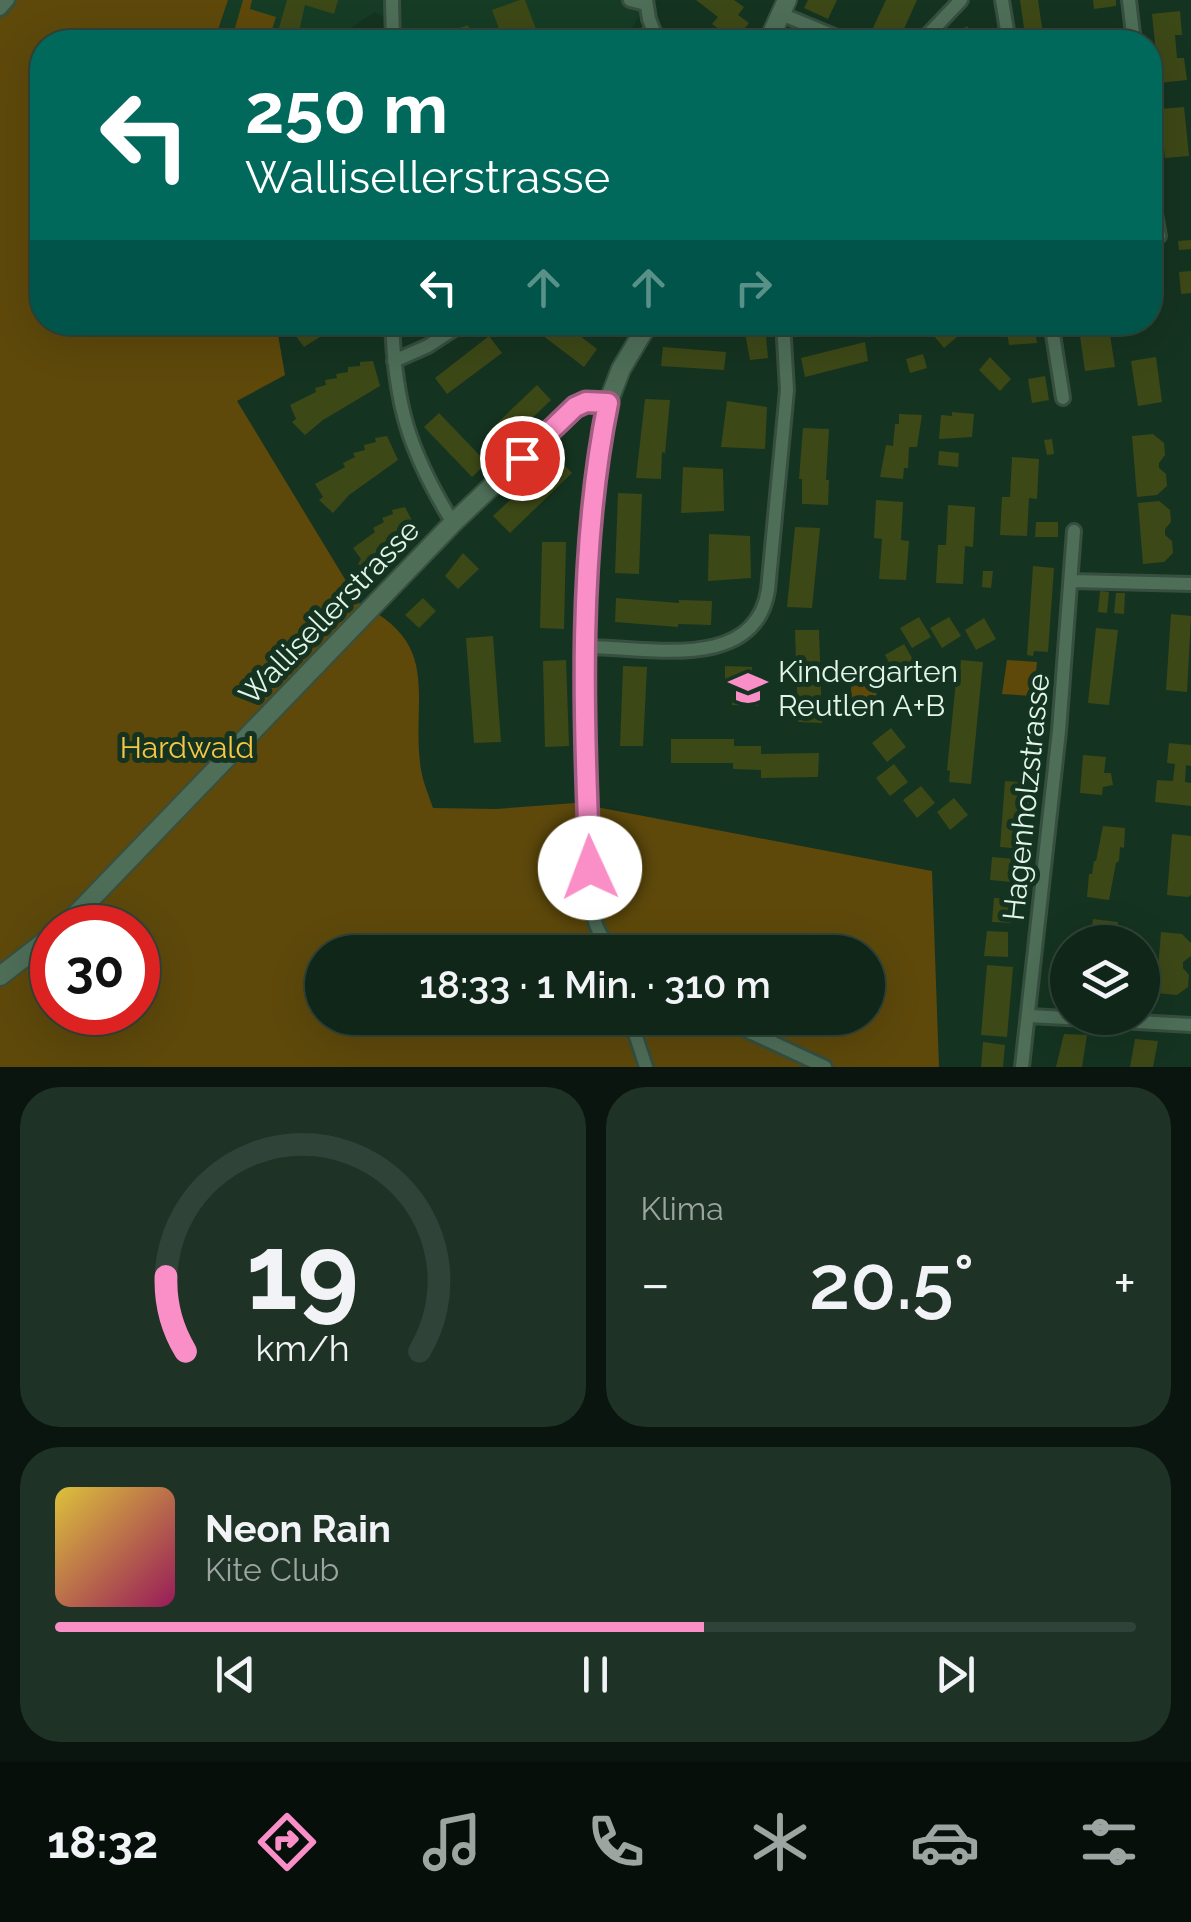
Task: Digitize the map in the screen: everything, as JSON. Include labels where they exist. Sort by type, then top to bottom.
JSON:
[{"type":"street","points":[[0,9],[8,0]]},
{"type":"street","points":[[392,0],[393,30]]},
{"type":"street","points":[[630,0],[646,2],[654,30]]},
{"type":"street","points":[[932,30],[961,0]]},
{"type":"street","points":[[1002,0],[1007,30]]},
{"type":"street","points":[[1129,0],[1133,30]]},
{"type":"street","points":[[773,30],[784,7],[826,30]]},
{"type":"street","points":[[393,335],[398,401],[411,445],[421,470],[453,523]]},
{"type":"street","points":[[394,362],[445,335]]},
{"type":"street","points":[[602,935],[591,901],[587,647],[594,492],[608,403],[621,369],[641,335]]},
{"type":"street","points":[[587,647],[718,648],[742,637],[762,613],[770,573],[788,390],[785,335]]},
{"type":"street","points":[[1053,335],[1063,398]]},
{"type":"street","name":"Wallisellerstrasse","points":[[85,905],[453,523],[575,407],[586,402],[608,403]]},
{"type":"street","name":"Hagenholzstrasse","points":[[1022,1067],[1030,1016],[1074,531]]},
{"type":"street","points":[[1072,581],[1191,584]]},
{"type":"street","points":[[0,976],[30,953]]},
{"type":"street","points":[[1030,1016],[1191,1025]]},
{"type":"street","points":[[636,1035],[646,1067]]},
{"type":"street","points":[[756,1035],[824,1067]]},
{"type":"shaded area","points":[[228,0],[646,0],[631,30],[393,30],[393,23],[375,12],[347,30],[219,30]]},
{"type":"green space","name":"Hardwald","points":[[0,0],[228,0],[218,30],[30,30],[30,335],[278,335],[285,375],[237,401],[360,604],[386,620],[403,637],[413,656],[418,675],[421,770],[433,808],[496,809],[575,803],[932,871],[939,1067],[0,1067]]},
{"type":"green space","points":[[243,0],[252,0],[250,9],[276,17],[272,30],[234,30]]},
{"type":"green space","points":[[1007,660],[1037,662],[1033,696],[1002,694]]},
{"type":"green space","points":[[861,675],[877,679],[876,704],[856,716],[849,712],[852,680]]},
{"type":"building","points":[[287,0],[338,0],[334,14],[305,5],[299,30],[278,30]]},
{"type":"building","points":[[525,0],[536,30],[500,30],[492,10]]},
{"type":"building","points":[[696,0],[734,0],[744,7],[738,15],[749,23],[744,30],[720,30],[712,24],[718,17]]},
{"type":"building","points":[[808,0],[837,0],[828,19],[804,8]]},
{"type":"building","points":[[886,0],[917,0],[903,30],[872,30]]},
{"type":"building","points":[[1020,0],[1038,0],[1042,30],[1024,30]]},
{"type":"building","points":[[1093,0],[1116,0],[1116,6],[1094,9]]},
{"type":"building","points":[[1180,11],[1182,35],[1175,35],[1177,58],[1184,58],[1187,80],[1162,83],[1162,30],[1154,30],[1152,14]]},
{"type":"building","points":[[1184,107],[1189,156],[1165,158],[1162,109]]},
{"type":"building","points":[[1191,240],[1191,249],[1179,250],[1178,241]]},
{"type":"building","points":[[1191,271],[1191,293],[1181,294],[1179,272]]},
{"type":"building","points":[[295,335],[323,335],[304,347]]},
{"type":"building","points":[[542,335],[579,335],[597,349],[584,367]]},
{"type":"building","points":[[745,335],[766,335],[768,358],[750,360]]},
{"type":"building","points":[[933,335],[955,335],[957,337],[944,348]]},
{"type":"building","points":[[1007,335],[1036,335],[1037,343],[1009,345]]},
{"type":"building","points":[[1080,335],[1110,335],[1115,367],[1085,371]]},
{"type":"building","points":[[489,336],[502,353],[447,394],[435,378]]},
{"type":"building","points":[[865,342],[868,361],[805,377],[801,358]]},
{"type":"building","points":[[663,347],[726,352],[724,370],[661,366]]},
{"type":"building","points":[[923,354],[927,368],[910,373],[906,359]]},
{"type":"building","points":[[990,357],[1011,379],[1000,391],[979,370]]},
{"type":"building","points":[[1156,357],[1162,402],[1138,406],[1131,361]]},
{"type":"building","points":[[373,361],[380,386],[305,435],[292,422],[296,419],[290,405],[326,385],[325,380],[348,372],[348,367]]},
{"type":"building","points":[[1045,376],[1049,400],[1032,403],[1028,379]]},
{"type":"building","points":[[537,385],[551,400],[502,447],[488,432]]},
{"type":"building","points":[[645,399],[670,400],[661,479],[636,478]]},
{"type":"building","points":[[727,401],[767,407],[765,449],[721,447]]},
{"type":"building","points":[[952,412],[974,414],[972,437],[939,439],[941,415],[952,416]]},
{"type":"building","points":[[439,413],[487,463],[472,477],[424,427]]},
{"type":"building","points":[[899,414],[922,415],[917,447],[909,447],[903,479],[880,477],[886,445],[893,446]]},
{"type":"building","points":[[803,428],[829,429],[828,505],[802,504],[799,479]]},
{"type":"building","points":[[1153,434],[1164,443],[1165,455],[1159,468],[1166,474],[1167,486],[1157,495],[1137,497],[1132,436]]},
{"type":"building","points":[[387,436],[398,460],[349,495],[333,513],[319,500],[323,497],[315,484],[345,467],[343,463],[355,457],[353,453],[365,450],[364,445]]},
{"type":"building","points":[[1052,439],[1054,454],[1047,455],[1044,440]]},
{"type":"building","points":[[939,451],[959,453],[958,467],[938,465]]},
{"type":"building","points":[[556,457],[572,473],[510,533],[493,516]]},
{"type":"building","points":[[1012,457],[1039,459],[1037,499],[1029,498],[1027,536],[1000,535],[1002,497],[1010,497]]},
{"type":"building","points":[[683,467],[723,469],[724,511],[681,513]]},
{"type":"building","points":[[618,493],[642,494],[639,574],[615,573]]},
{"type":"building","points":[[876,500],[903,502],[901,540],[909,541],[906,580],[879,579],[882,539],[874,538]]},
{"type":"building","points":[[1159,501],[1170,510],[1171,522],[1165,535],[1172,541],[1173,553],[1164,562],[1143,564],[1138,503]]},
{"type":"building","points":[[948,505],[975,507],[973,547],[965,546],[963,584],[936,583],[938,545],[946,545]]},
{"type":"building","points":[[405,507],[416,528],[372,573],[358,564],[361,559],[353,548],[375,532],[373,528],[384,522],[382,518],[393,514],[392,510]]},
{"type":"building","points":[[1036,522],[1058,522],[1058,537],[1035,537]]},
{"type":"building","points":[[795,527],[820,528],[812,608],[787,607]]},
{"type":"building","points":[[709,534],[750,536],[751,578],[708,581]]},
{"type":"building","points":[[542,542],[566,542],[564,629],[540,628]]},
{"type":"building","points":[[463,553],[479,569],[458,589],[445,576]]},
{"type":"building","points":[[1033,566],[1054,568],[1048,652],[1034,651],[1033,656],[1027,655]]},
{"type":"building","points":[[983,571],[993,571],[991,588],[982,587]]},
{"type":"building","points":[[1100,591],[1109,592],[1107,613],[1098,612]]},
{"type":"building","points":[[1116,593],[1125,593],[1124,614],[1114,613]]},
{"type":"building","points":[[423,598],[436,611],[419,628],[405,615]]},
{"type":"building","points":[[616,598],[679,603],[712,601],[711,625],[678,627],[615,622]]},
{"type":"building","points":[[1171,614],[1191,616],[1187,692],[1166,690]]},
{"type":"building","points":[[919,617],[931,637],[912,648],[900,628]]},
{"type":"building","points":[[949,617],[961,636],[942,648],[930,628]]},
{"type":"building","points":[[984,618],[996,639],[976,650],[965,630]]},
{"type":"building","points":[[1096,628],[1118,630],[1109,705],[1088,703]]},
{"type":"building","points":[[795,630],[819,630],[822,723],[798,722]]},
{"type":"building","points":[[493,636],[501,742],[474,743],[466,638]]},
{"type":"building","points":[[904,644],[915,663],[896,675],[885,655]]},
{"type":"building","points":[[566,660],[569,746],[545,747],[543,661]]},
{"type":"building","points":[[961,660],[983,662],[971,784],[949,782],[947,770]]},
{"type":"building","points":[[623,666],[647,667],[643,746],[620,746]]},
{"type":"building","name":"Kindergarten Reutlen A+B","points":[[725,666],[752,667],[751,679],[764,680],[758,706],[732,705],[733,683],[725,683]]},
{"type":"building","points":[[891,728],[906,747],[887,762],[872,743]]},
{"type":"building","points":[[671,739],[734,739],[734,746],[761,746],[761,754],[819,753],[818,777],[761,778],[761,770],[733,769],[733,763],[671,763]]},
{"type":"building","points":[[1169,743],[1191,745],[1191,766],[1186,765],[1185,782],[1191,783],[1191,806],[1155,802],[1157,780],[1173,781],[1175,764],[1167,763]]},
{"type":"building","points":[[1083,755],[1106,757],[1104,773],[1111,773],[1113,785],[1103,787],[1102,795],[1080,793]]},
{"type":"building","points":[[894,764],[908,782],[890,796],[876,778]]},
{"type":"building","points":[[1005,781],[1031,783],[1025,849],[1000,847]]},
{"type":"building","points":[[921,786],[935,803],[917,818],[903,800]]},
{"type":"building","points":[[954,798],[968,815],[950,830],[937,812]]},
{"type":"building","points":[[1103,826],[1125,828],[1124,848],[1120,847],[1109,900],[1087,897],[1089,874],[1096,861]]},
{"type":"building","points":[[1172,834],[1191,836],[1188,897],[1167,895]]},
{"type":"building","points":[[992,857],[1014,859],[1012,882],[990,880]]},
{"type":"building","points":[[994,898],[1014,899],[1011,923],[992,922]]},
{"type":"building","points":[[1093,919],[1118,922],[1117,925],[1092,925]]},
{"type":"building","points":[[987,931],[1008,932],[1008,957],[984,956]]},
{"type":"building","points":[[1161,932],[1182,934],[1191,943],[1191,956],[1183,962],[1189,975],[1188,987],[1177,995],[1160,993]]},
{"type":"building","points":[[987,965],[1013,967],[1007,1037],[981,1035]]},
{"type":"building","points":[[1064,1035],[1087,1035],[1082,1067],[1056,1067]]},
{"type":"building","points":[[1135,1039],[1158,1041],[1153,1067],[1130,1067]]},
{"type":"building","points":[[983,1042],[1005,1045],[1003,1067],[981,1067]]},
{"type":"place","name":"Kindergarten Reutlen A+B","points":[[748,688]]},
{"type":"route","points":[[522,458],[575,407],[586,402],[608,403],[598,455],[587,620],[590,868]]}]
